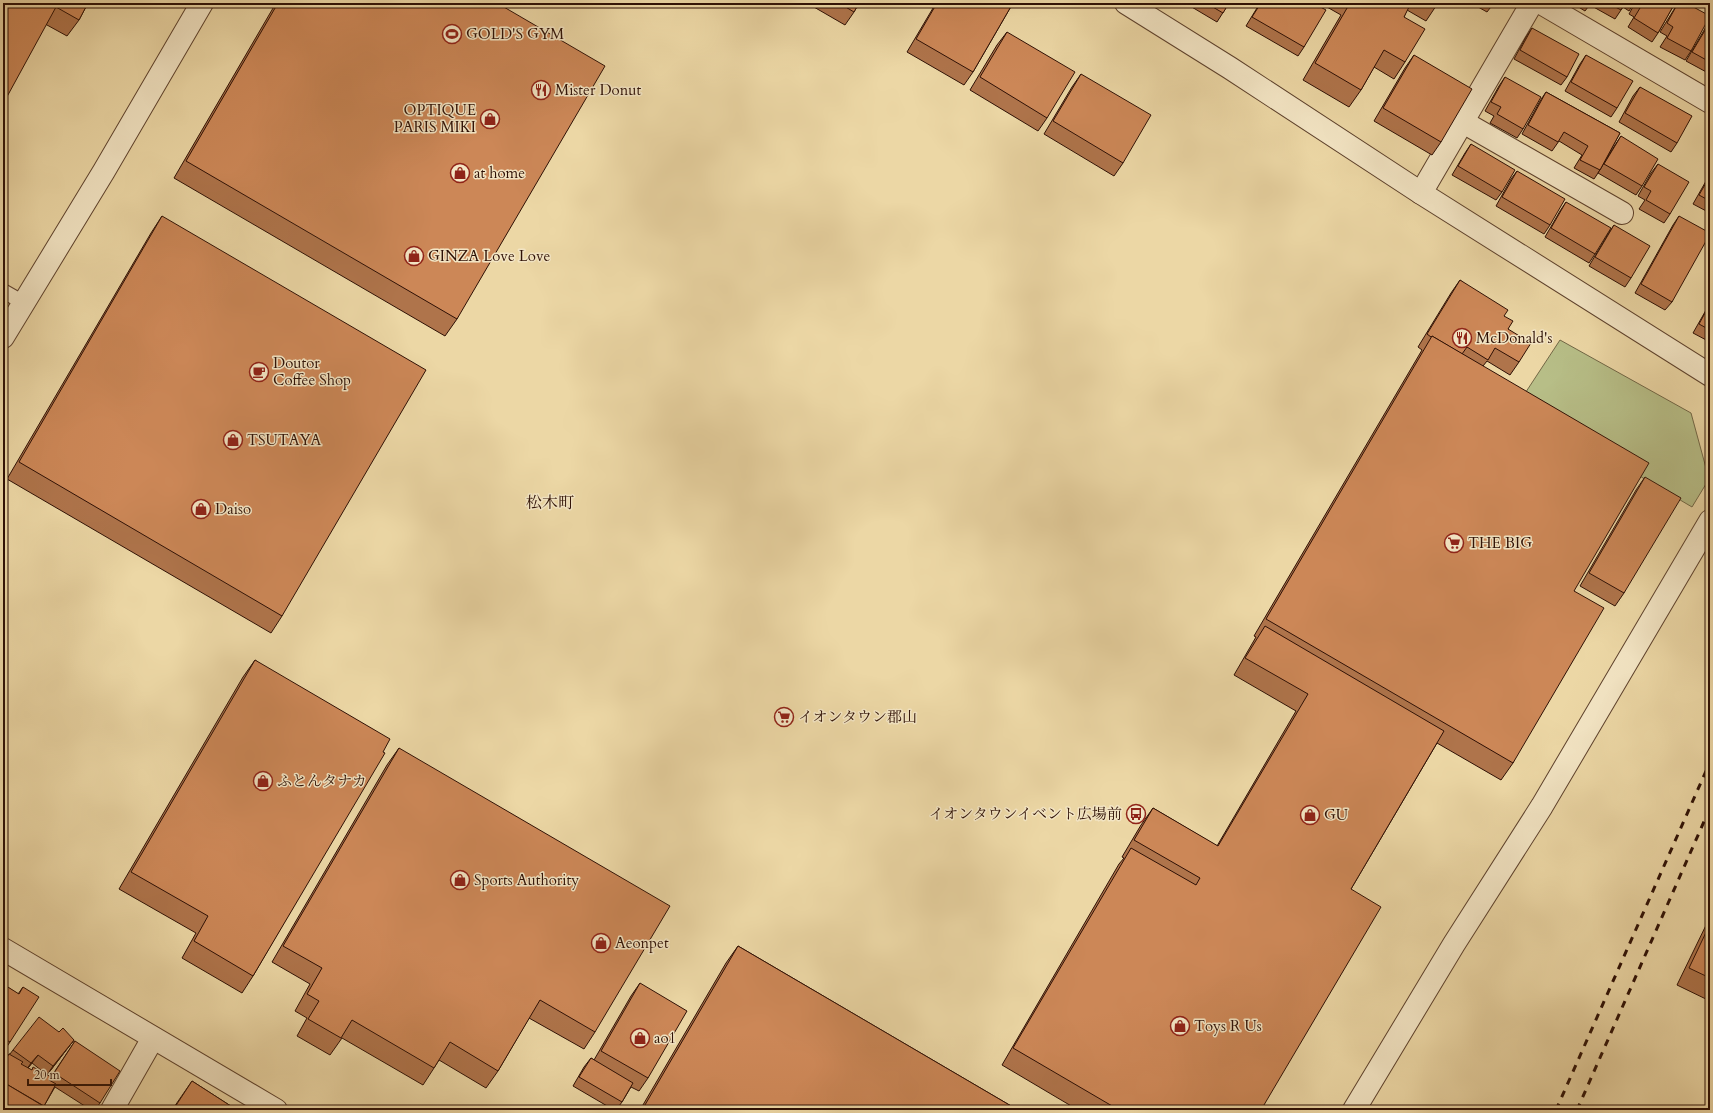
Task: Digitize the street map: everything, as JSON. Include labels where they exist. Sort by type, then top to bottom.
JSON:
[{"type":"street","points":[[3,337],[104,171],[202,3]]},
{"type":"street","points":[[1126,3],[1230,68],[1421,193],[1710,375]]},
{"type":"street","points":[[1421,193],[1532,3]]},
{"type":"street","points":[[1541,3],[1710,102]]},
{"type":"street","points":[[1463,122],[1622,213]]},
{"type":"street","points":[[1354,1110],[1454,944],[1542,806],[1710,521]]},
{"type":"street","points":[[3,949],[276,1110]]},
{"type":"street","points":[[112,1110],[153,1038]]},
{"type":"lane","points":[[3,291],[24,303]]},
{"type":"green space","points":[[1560,340],[1691,413],[1709,479],[1692,507],[1518,404]]},
{"type":"building","points":[[3,3],[88,3],[79,20],[56,7],[3,104]]},
{"type":"building","points":[[278,3],[497,3],[605,66],[457,319],[186,161]]},
{"type":"building","points":[[839,3],[859,3],[854,12]]},
{"type":"building","points":[[937,3],[1013,3],[973,72],[916,39]]},
{"type":"building","points":[[1206,3],[1229,3],[1223,13]]},
{"type":"building","points":[[1261,3],[1313,3],[1326,10],[1304,47],[1252,17]]},
{"type":"building","points":[[1350,3],[1411,3],[1404,17],[1425,29],[1405,62],[1384,50],[1361,90],[1315,63]]},
{"type":"building","points":[[1608,3],[1625,3],[1621,10]]},
{"type":"building","points":[[1636,3],[1675,3],[1658,33],[1634,18],[1640,8],[1635,5]]},
{"type":"building","points":[[1678,3],[1686,3],[1710,16],[1691,51],[1667,38],[1673,27],[1667,23]]},
{"type":"building","points":[[1710,22],[1710,62],[1692,52]]},
{"type":"building","points":[[1532,28],[1579,54],[1567,77],[1520,50]]},
{"type":"building","points":[[1007,32],[1075,72],[1047,118],[980,77]]},
{"type":"building","points":[[1414,55],[1472,89],[1441,142],[1383,108]]},
{"type":"building","points":[[1586,55],[1633,81],[1617,108],[1571,82]]},
{"type":"building","points":[[1081,74],[1151,115],[1123,163],[1053,121]]},
{"type":"building","points":[[1505,77],[1541,97],[1523,129],[1497,114],[1501,107],[1491,102]]},
{"type":"building","points":[[1640,87],[1692,116],[1677,143],[1625,113]]},
{"type":"building","points":[[1546,92],[1620,133],[1600,170],[1580,160],[1588,146],[1564,132],[1558,142],[1528,125]]},
{"type":"building","points":[[1621,136],[1658,159],[1642,186],[1604,164]]},
{"type":"building","points":[[1471,144],[1515,170],[1502,192],[1458,166]]},
{"type":"building","points":[[1658,164],[1689,182],[1670,214],[1646,200],[1651,191],[1644,187]]},
{"type":"building","points":[[1517,171],[1565,199],[1550,225],[1502,197]]},
{"type":"building","points":[[1710,176],[1710,201],[1699,195]]},
{"type":"building","points":[[1566,202],[1611,228],[1595,254],[1551,228]]},
{"type":"building","points":[[162,216],[426,370],[282,616],[19,462]]},
{"type":"building","points":[[1679,216],[1710,234],[1672,302],[1641,284]]},
{"type":"building","points":[[1614,225],[1650,246],[1631,278],[1595,257]]},
{"type":"building","name":"McDonald's","points":[[1460,280],[1508,310],[1504,316],[1513,321],[1508,329],[1531,343],[1519,362],[1495,348],[1488,360],[1467,347],[1462,354],[1427,334]]},
{"type":"building","points":[[1710,304],[1710,330],[1699,324]]},
{"type":"building","name":"THE BIG","points":[[1432,336],[1649,463],[1574,591],[1604,608],[1513,763],[1266,619]]},
{"type":"building","points":[[1645,477],[1681,498],[1624,593],[1589,573]]},
{"type":"building","points":[[1265,626],[1444,731],[1351,889],[1381,907],[1261,1110],[1119,1110],[1013,1048],[1131,848],[1196,885],[1200,878],[1134,840],[1153,808],[1218,846],[1308,694],[1245,658]]},
{"type":"building","points":[[255,660],[390,739],[383,752],[385,753],[253,976],[194,941],[208,916],[131,872]]},
{"type":"building","points":[[399,748],[670,906],[595,1032],[540,1000],[498,1071],[450,1042],[434,1068],[352,1020],[341,1038],[308,1019],[319,1001],[307,994],[322,968],[283,946]]},
{"type":"building","points":[[1710,924],[1710,978],[1689,968]]},
{"type":"building","points":[[738,946],[1018,1110],[642,1110]]},
{"type":"building","points":[[640,983],[687,1011],[648,1078],[601,1051]]},
{"type":"building","points":[[3,984],[19,994],[23,987],[39,997],[10,1042],[3,1038]]},
{"type":"building","points":[[39,1017],[59,1032],[63,1028],[74,1040],[53,1066],[38,1055],[31,1063],[13,1050]]},
{"type":"building","points":[[75,1041],[120,1071],[100,1103],[54,1073]]},
{"type":"building","points":[[9,1054],[23,1062],[21,1064],[32,1070],[33,1067],[51,1077],[49,1080],[56,1084],[44,1106],[3,1082],[3,1064]]},
{"type":"building","points":[[591,1058],[633,1083],[622,1102],[579,1077]]},
{"type":"building","points":[[192,1081],[237,1110],[173,1110]]},
{"type":"building","points":[[3,1082],[50,1110],[3,1110]]},
{"type":"railway","points":[[1556,1110],[1710,762]]},
{"type":"railway","points":[[1577,1110],[1710,808]]},
{"type":"place","name":"GOLD'S GYM","points":[[452,34]]},
{"type":"place","name":"Mister Donut","points":[[541,90]]},
{"type":"place","name":"OPTIQUE PARIS MIKI","points":[[490,119]]},
{"type":"place","name":"at home","points":[[460,173]]},
{"type":"place","name":"GINZA Love Love","points":[[414,256]]},
{"type":"place","name":"McDonald's","points":[[1462,338]]},
{"type":"place","name":"Doutor Coffee Shop","points":[[259,372]]},
{"type":"place","name":"TSUTAYA","points":[[233,440]]},
{"type":"place","name":"Daiso","points":[[201,509]]},
{"type":"place","name":"THE BIG","points":[[1454,543]]},
{"type":"place","name":"イオンタウン郡山","points":[[784,717]]},
{"type":"place","name":"ふとんタナカ","points":[[263,781]]},
{"type":"place","name":"イオンタウンイベント広場前","points":[[1136,814]]},
{"type":"place","name":"GU","points":[[1310,815]]},
{"type":"place","name":"Sports Authority","points":[[460,880]]},
{"type":"place","name":"Aeonpet","points":[[601,943]]},
{"type":"place","name":"Toys R Us","points":[[1180,1026]]},
{"type":"place","name":"ao1","points":[[640,1038]]},
{"type":"district","name":"松木町","points":[[550,502]]}]
